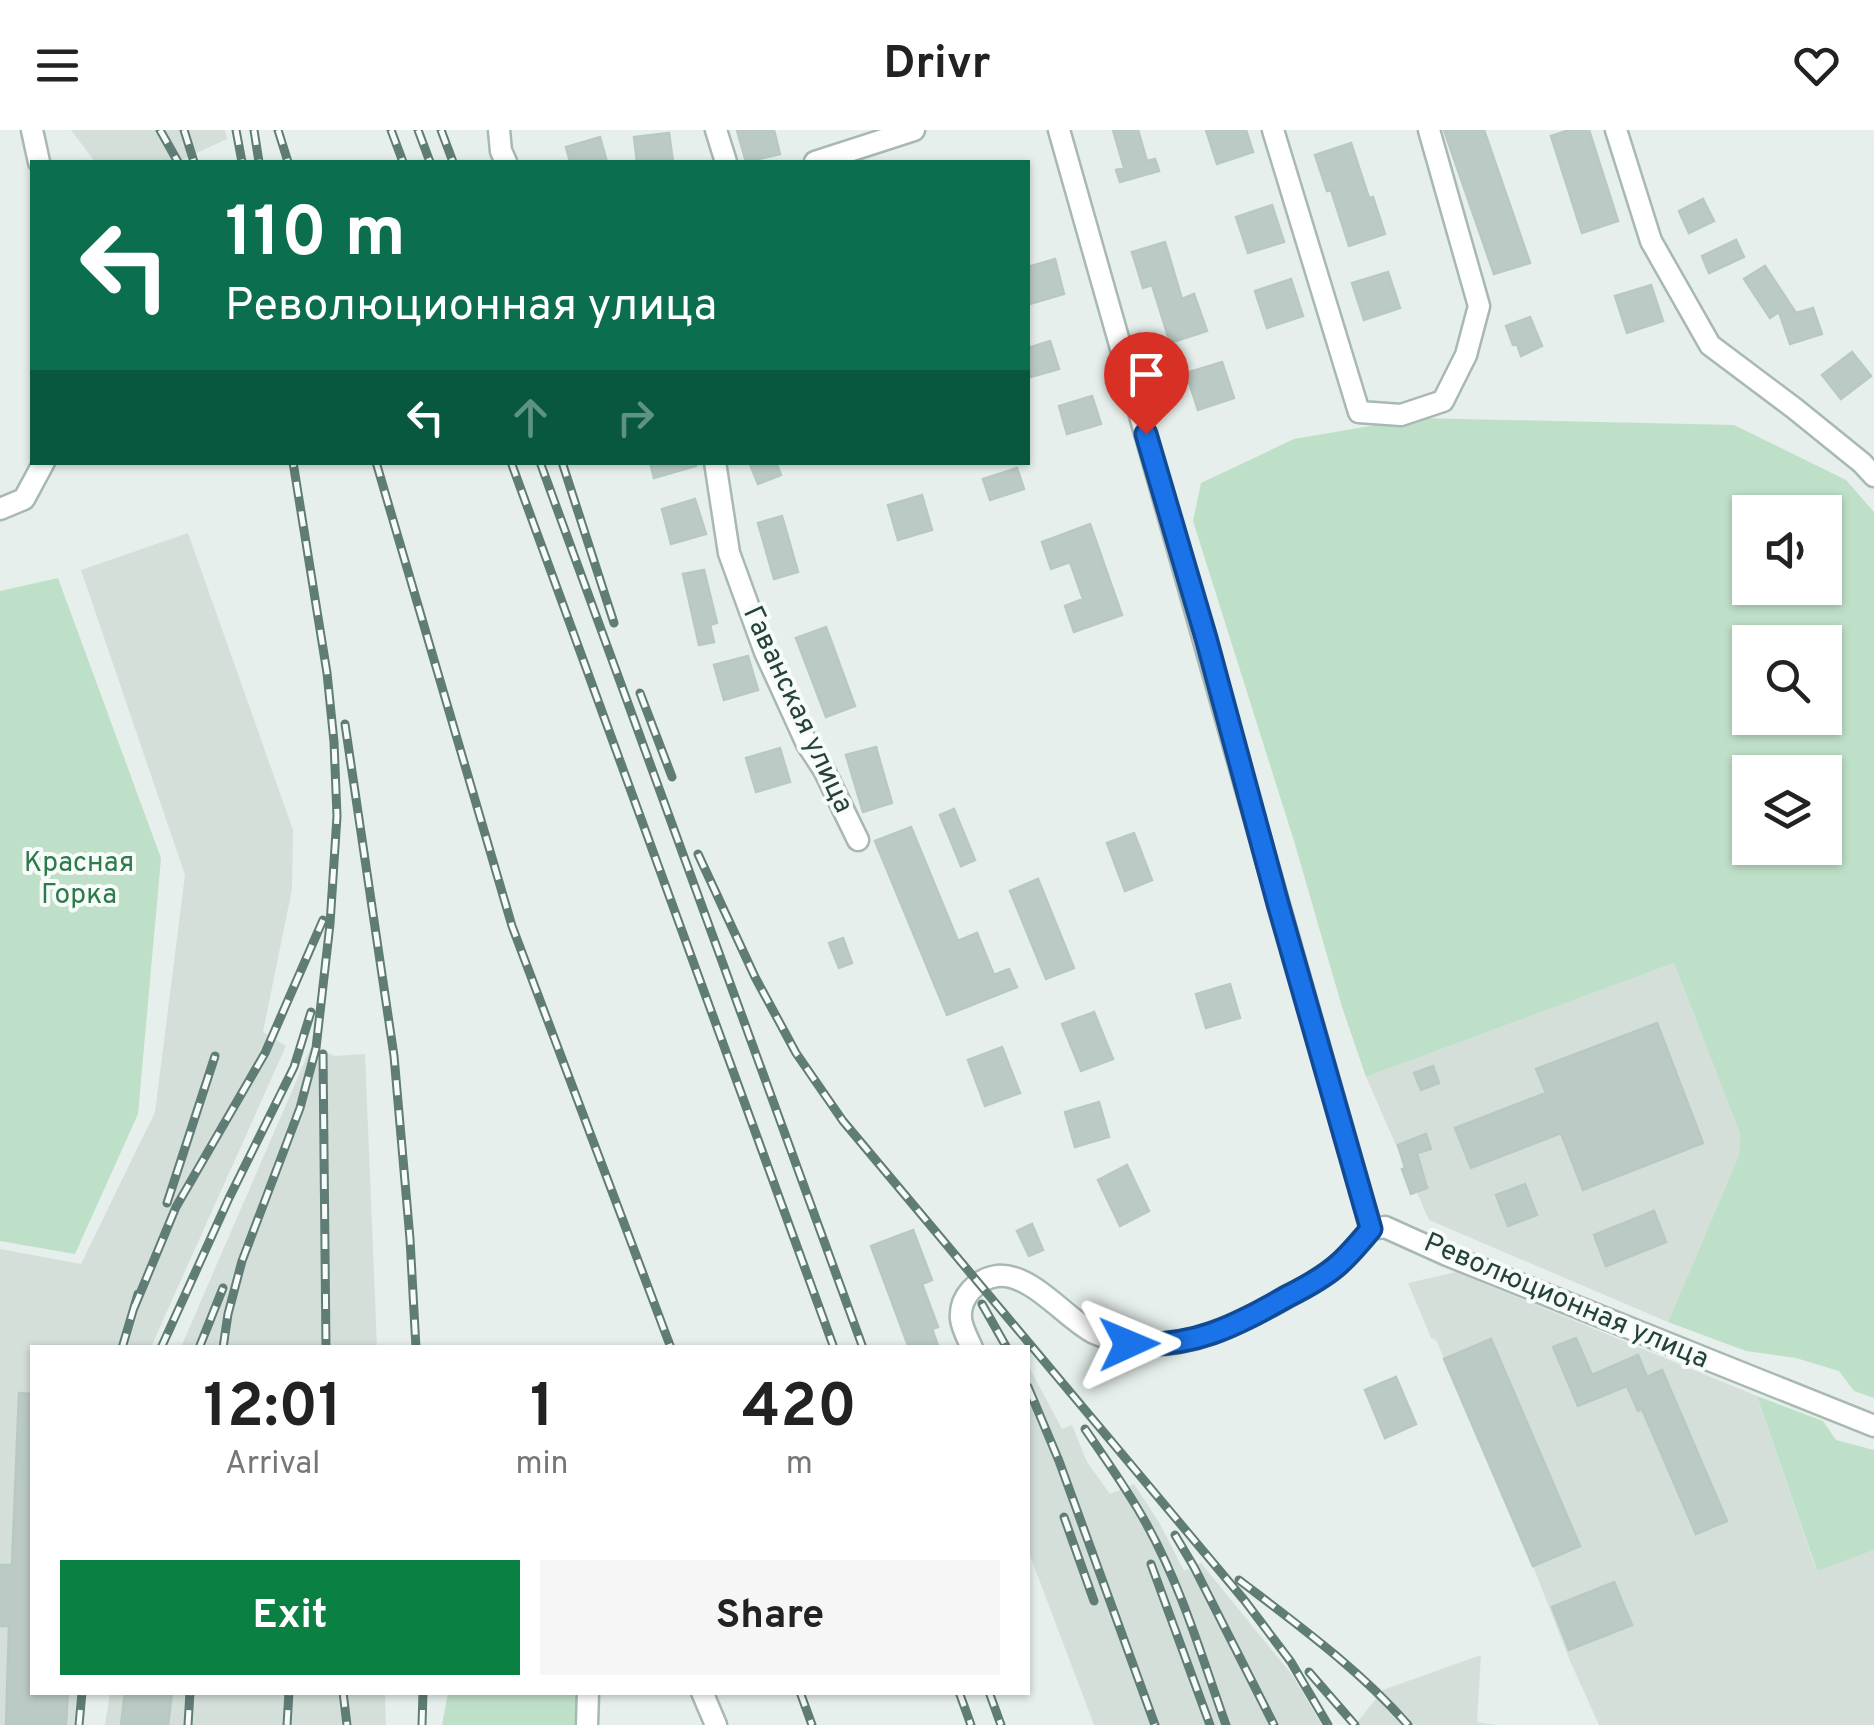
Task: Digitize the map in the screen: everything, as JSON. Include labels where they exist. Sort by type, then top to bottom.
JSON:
[{"type":"street","points":[[32,130],[39,160]]},
{"type":"street","points":[[499,130],[505,160]]},
{"type":"street","points":[[716,130],[725,160]]},
{"type":"street","points":[[971,1345],[961,1320],[963,1302],[978,1283],[1000,1276],[1015,1278],[1033,1288],[1093,1332],[1129,1344],[1158,1346],[1188,1341],[1238,1324],[1318,1280],[1338,1265],[1371,1229],[1059,130]]},
{"type":"street","points":[[1273,130],[1359,412],[1402,415],[1443,401],[1466,355],[1479,306],[1429,130]]},
{"type":"street","points":[[1616,130],[1651,240],[1710,345],[1862,462],[1874,476]]},
{"type":"street","points":[[821,160],[906,131]]},
{"type":"street","points":[[0,509],[24,499],[42,465]]},
{"type":"street","name":"Гаванская улица","points":[[714,465],[728,553],[765,652],[807,744],[858,840]]},
{"type":"street","name":"Революционная улица","points":[[1371,1229],[1385,1226],[1446,1255],[1874,1426]]},
{"type":"street","points":[[587,1725],[588,1695]]},
{"type":"street","points":[[703,1695],[716,1725]]},
{"type":"shaded area","points":[[71,130],[225,130],[227,139],[181,160],[94,160]]},
{"type":"shaded area","points":[[188,533],[293,830],[292,889],[263,1032],[286,1046],[152,1345],[30,1345],[30,1695],[77,1695],[74,1725],[0,1725],[0,1249],[81,1264],[155,1112],[185,875],[81,570]]},
{"type":"shaded area","points":[[1674,963],[1740,1132],[1739,1155],[1668,1322],[1429,1220],[1366,1077]]},
{"type":"shaded area","points":[[311,1047],[335,1056],[365,1054],[377,1345],[182,1345]]},
{"type":"shaded area","points":[[1456,1272],[1757,1396],[1816,1570],[1874,1550],[1874,1725],[1599,1725],[1436,1340],[1431,1338],[1408,1283]]},
{"type":"shaded area","points":[[1030,1369],[1062,1429],[1072,1425],[1087,1462],[1110,1494],[1134,1484],[1184,1571],[1201,1563],[1293,1676],[1322,1725],[1094,1725],[1030,1555]]},
{"type":"shaded area","points":[[1481,1655],[1477,1722],[1495,1725],[1355,1725],[1383,1690]]},
{"type":"shaded area","points":[[110,1695],[385,1695],[386,1725],[105,1725]]},
{"type":"green space","points":[[1417,418],[1734,425],[1846,480],[1874,512],[1874,1398],[1854,1391],[1839,1371],[1796,1358],[1746,1351],[1668,1322],[1739,1155],[1740,1133],[1674,963],[1366,1077],[1193,521],[1201,483],[1294,439]]},
{"type":"green space","name":"Красная Горка","points":[[58,578],[161,858],[138,1114],[75,1254],[0,1241],[0,591]]},
{"type":"green space","points":[[1757,1396],[1823,1421],[1836,1440],[1874,1450],[1874,1550],[1817,1571]]},
{"type":"green space","points":[[448,1695],[580,1695],[579,1725],[442,1725]]},
{"type":"building","points":[[737,130],[774,130],[780,154],[745,160]]},
{"type":"building","points":[[1113,130],[1138,130],[1147,161],[1155,159],[1159,171],[1120,182],[1116,170],[1124,168]]},
{"type":"building","points":[[1206,130],[1246,130],[1253,152],[1217,164]]},
{"type":"building","points":[[1444,130],[1484,130],[1530,263],[1494,274]]},
{"type":"building","points":[[1569,130],[1589,130],[1618,221],[1582,233],[1551,136]]},
{"type":"building","points":[[669,133],[673,160],[637,160],[634,137]]},
{"type":"building","points":[[600,137],[606,160],[569,160],[566,147]]},
{"type":"building","points":[[1351,143],[1385,234],[1349,246],[1315,155]]},
{"type":"building","points":[[1703,199],[1714,221],[1689,233],[1679,211]]},
{"type":"building","points":[[1272,205],[1284,242],[1248,253],[1236,217]]},
{"type":"building","points":[[1736,240],[1744,257],[1709,273],[1702,256]]},
{"type":"building","points":[[1165,242],[1182,299],[1194,294],[1207,331],[1170,343],[1152,285],[1143,288],[1132,252]]},
{"type":"building","points":[[1055,259],[1064,294],[1030,304],[1030,266]]},
{"type":"building","points":[[1765,266],[1796,313],[1813,308],[1822,334],[1790,344],[1779,312],[1770,318],[1744,279]]},
{"type":"building","points":[[1388,272],[1400,308],[1364,320],[1352,283]]},
{"type":"building","points":[[1291,279],[1303,316],[1267,328],[1255,291]]},
{"type":"building","points":[[1651,285],[1663,321],[1627,333],[1615,296]]},
{"type":"building","points":[[1530,317],[1542,346],[1521,356],[1506,326]]},
{"type":"building","points":[[1050,341],[1059,369],[1031,377],[1030,347]]},
{"type":"building","points":[[1852,352],[1871,376],[1841,399],[1822,375]]},
{"type":"building","points":[[1222,362],[1234,398],[1198,410],[1186,373]]},
{"type":"building","points":[[1092,396],[1101,424],[1067,434],[1059,406]]},
{"type":"building","points":[[651,465],[696,465],[696,466],[654,478]]},
{"type":"building","points":[[750,465],[777,465],[781,475],[758,484]]},
{"type":"building","points":[[1017,468],[1024,489],[990,500],[983,479]]},
{"type":"building","points":[[922,495],[932,530],[898,540],[888,505]]},
{"type":"building","points":[[695,499],[706,534],[671,544],[662,509]]},
{"type":"building","points":[[782,516],[798,572],[774,579],[758,523]]},
{"type":"building","points":[[1090,524],[1122,615],[1074,632],[1065,606],[1083,599],[1070,562],[1051,569],[1042,542]]},
{"type":"building","points":[[704,570],[717,623],[710,625],[714,642],[699,645],[683,574]]},
{"type":"building","points":[[826,627],[855,706],[826,717],[796,638]]},
{"type":"building","points":[[748,656],[758,690],[724,700],[714,665]]},
{"type":"building","points":[[876,747],[892,803],[863,812],[846,755]]},
{"type":"building","points":[[780,748],[790,782],[756,792],[746,758]]},
{"type":"building","points":[[954,809],[975,860],[961,866],[940,815]]},
{"type":"building","points":[[911,827],[958,941],[977,933],[994,975],[1009,969],[1017,987],[947,1015],[875,841]]},
{"type":"building","points":[[1134,833],[1152,880],[1125,891],[1107,843]]},
{"type":"building","points":[[1038,879],[1074,968],[1046,979],[1010,891]]},
{"type":"building","points":[[843,938],[852,963],[839,968],[829,943]]},
{"type":"building","points":[[1230,984],[1240,1018],[1206,1028],[1196,994]]},
{"type":"building","points":[[1094,1012],[1113,1059],[1081,1071],[1062,1024]]},
{"type":"building","points":[[1657,1023],[1703,1143],[1583,1190],[1561,1133],[1471,1168],[1455,1128],[1546,1093],[1536,1069]]},
{"type":"building","points":[[1002,1047],[1020,1093],[985,1106],[968,1060]]},
{"type":"building","points":[[1433,1066],[1439,1083],[1421,1090],[1414,1073]]},
{"type":"building","points":[[1099,1102],[1109,1137],[1075,1147],[1065,1112]]},
{"type":"building","points":[[1426,1134],[1431,1149],[1417,1153],[1427,1188],[1411,1194],[1398,1145]]},
{"type":"building","points":[[1127,1165],[1149,1211],[1120,1226],[1098,1180]]},
{"type":"building","points":[[1525,1184],[1537,1215],[1508,1226],[1496,1195]]},
{"type":"building","points":[[1654,1211],[1666,1242],[1606,1266],[1594,1235]]},
{"type":"building","points":[[1032,1224],[1043,1250],[1029,1256],[1017,1231]]},
{"type":"building","points":[[913,1230],[932,1280],[922,1284],[938,1327],[932,1329],[938,1345],[908,1345],[871,1246]]},
{"type":"building","points":[[1576,1338],[1592,1375],[1638,1355],[1647,1377],[1662,1370],[1727,1521],[1696,1534],[1642,1409],[1638,1411],[1627,1386],[1578,1406],[1553,1347]]},
{"type":"building","points":[[1491,1339],[1580,1546],[1533,1566],[1444,1359]]},
{"type":"building","points":[[1396,1377],[1416,1424],[1385,1438],[1365,1390]]},
{"type":"building","points":[[19,1393],[30,1394],[30,1695],[68,1695],[66,1725],[6,1725],[9,1626],[0,1626],[0,1565],[12,1565]]},
{"type":"building","points":[[1614,1582],[1632,1625],[1569,1650],[1552,1607]]},
{"type":"building","points":[[125,1695],[172,1695],[168,1725],[121,1725]]},
{"type":"railway","points":[[160,130],[177,160]]},
{"type":"railway","points":[[184,130],[193,160]]},
{"type":"railway","points":[[236,130],[242,160]]},
{"type":"railway","points":[[254,130],[259,160]]},
{"type":"railway","points":[[278,130],[287,160]]},
{"type":"railway","points":[[391,130],[402,160]]},
{"type":"railway","points":[[418,130],[429,160]]},
{"type":"railway","points":[[441,130],[452,160]]},
{"type":"railway","points":[[223,1345],[242,1261],[300,1108],[316,1048],[330,924],[337,816],[334,742],[327,673],[293,465]]},
{"type":"railway","points":[[377,465],[512,926],[670,1345]]},
{"type":"railway","points":[[512,465],[833,1345]]},
{"type":"railway","points":[[541,465],[862,1345]]},
{"type":"railway","points":[[563,465],[614,623]]},
{"type":"railway","points":[[640,693],[672,777]]},
{"type":"railway","points":[[345,724],[394,1056],[416,1345]]},
{"type":"railway","points":[[698,854],[755,977],[796,1053],[843,1121],[1245,1601],[1291,1662],[1328,1725]]},
{"type":"railway","points":[[134,1308],[176,1207],[265,1053],[323,920]]},
{"type":"railway","points":[[162,1345],[294,1067],[311,1012]]},
{"type":"railway","points":[[323,1054],[326,1345]]},
{"type":"railway","points":[[167,1203],[215,1056]]},
{"type":"railway","points":[[200,1345],[223,1288]]},
{"type":"railway","points":[[123,1345],[138,1294]]},
{"type":"railway","points":[[982,1304],[1005,1345]]},
{"type":"railway","points":[[1030,1392],[1155,1725]]},
{"type":"railway","points":[[1085,1429],[1133,1500],[1171,1573],[1226,1725]]},
{"type":"railway","points":[[1064,1517],[1094,1601]]},
{"type":"railway","points":[[1175,1535],[1274,1725]]},
{"type":"railway","points":[[1151,1564],[1210,1725]]},
{"type":"railway","points":[[1239,1580],[1349,1666],[1408,1725]]},
{"type":"railway","points":[[1309,1672],[1355,1725]]},
{"type":"railway","points":[[79,1725],[82,1695]]},
{"type":"railway","points":[[188,1725],[190,1695]]},
{"type":"railway","points":[[287,1725],[289,1695]]},
{"type":"railway","points":[[343,1695],[347,1725]]},
{"type":"railway","points":[[422,1725],[423,1695]]},
{"type":"railway","points":[[801,1695],[812,1725]]},
{"type":"railway","points":[[960,1695],[971,1725]]},
{"type":"railway","points":[[990,1695],[1001,1725]]},
{"type":"route","points":[[1129,1344],[1158,1346],[1188,1341],[1238,1324],[1318,1280],[1338,1265],[1371,1229],[1146,434]]}]
